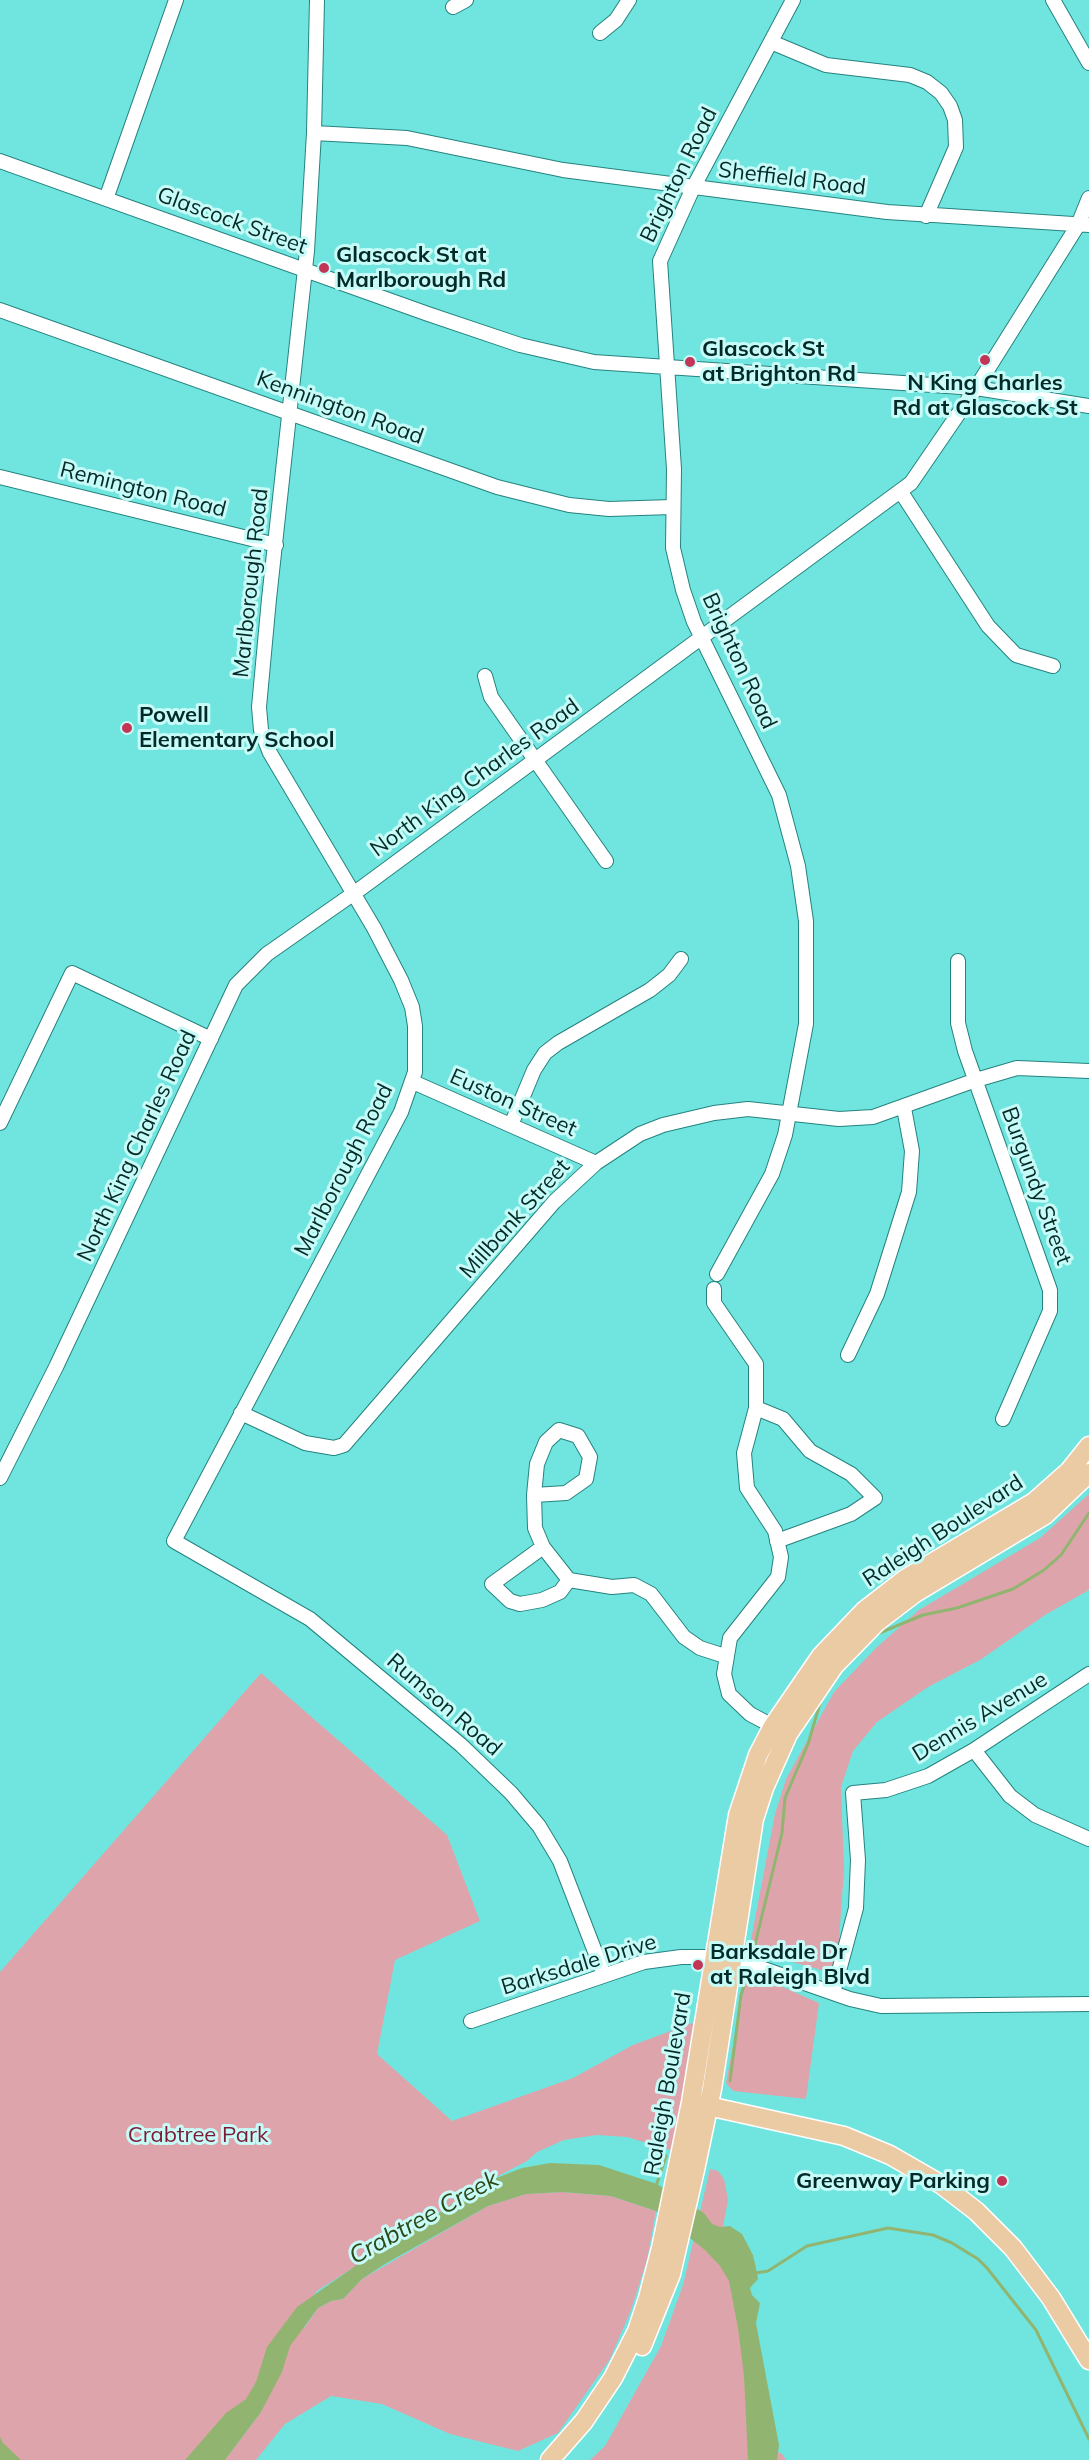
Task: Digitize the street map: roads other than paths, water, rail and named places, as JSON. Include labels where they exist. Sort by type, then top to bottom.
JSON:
[{"type":"main road","name":"Raleigh Boulevard","points":[[780,1730],[821,1656],[865,1610],[905,1579],[1034,1502],[1069,1471],[1089,1446]]},
{"type":"main road","name":"Raleigh Boulevard","points":[[564,2460],[602,2415],[630,2370],[655,2320],[700,2104],[724,1958],[738,1815],[758,1755],[834,1666],[877,1622],[915,1593],[1045,1515],[1089,1473]]},
{"type":"main road","points":[[700,2104],[844,2136],[890,2155],[942,2185],[976,2211],[1013,2248],[1050,2298],[1089,2360]]},
{"type":"main road","name":"Raleigh Boulevard","points":[[550,2460],[594,2407],[622,2362],[669,2253]]},
{"type":"street","points":[[106,199],[176,0]]},
{"type":"street","name":"Marlborough Road","points":[[174,1540],[401,1112],[413,1082],[417,1044],[412,1007],[401,980],[353,893],[270,753],[261,730],[259,707],[305,269],[314,133],[317,0]]},
{"type":"street","points":[[453,7],[466,0]]},
{"type":"street","points":[[600,33],[616,20],[629,0]]},
{"type":"street","name":"Brighton Road","points":[[717,1274],[772,1174],[789,1114],[806,1024],[806,921],[798,866],[779,795],[682,590],[673,548],[674,469],[660,261],[693,188],[793,0]]},
{"type":"street","points":[[1053,0],[1089,63]]},
{"type":"street","points":[[771,42],[826,65],[910,75],[927,82],[941,93],[956,120],[956,147],[926,216]]},
{"type":"street","name":"Sheffield Road","points":[[314,133],[407,138],[563,170],[926,216],[1083,225]]},
{"type":"street","name":"Glascock Street","points":[[0,161],[520,345],[594,362],[668,369],[976,388],[1089,406]]},
{"type":"street","name":"North King Charles Road","points":[[0,1478],[51,1378],[236,985],[267,954],[703,638],[911,483],[1083,225],[1089,198]]},
{"type":"street","name":"Kennington Road","points":[[0,310],[498,487],[569,505],[609,509],[672,507]]},
{"type":"street","name":"Remington Road","points":[[0,477],[276,545]]},
{"type":"street","points":[[901,492],[988,626],[1016,655],[1053,666]]},
{"type":"street","points":[[485,676],[492,697],[606,861]]},
{"type":"street","points":[[511,1125],[534,1071],[545,1053],[558,1043],[650,990],[669,975],[681,959]]},
{"type":"street","name":"Burgundy Street","points":[[958,961],[958,1023],[1050,1290],[1050,1311],[1003,1419]]},
{"type":"street","points":[[0,1123],[72,974],[211,1039]]},
{"type":"street","name":"Millbank Street","points":[[241,1413],[305,1443],[334,1448],[344,1445],[554,1202],[596,1162],[640,1134],[684,1119],[748,1109],[839,1119],[873,1117],[904,1108],[976,1080],[1017,1068],[1089,1071]]},
{"type":"street","name":"Euston Street","points":[[413,1082],[596,1162]]},
{"type":"street","points":[[848,1355],[877,1294],[909,1192],[912,1151],[904,1108]]},
{"type":"street","points":[[714,1289],[714,1303],[756,1365],[756,1407],[744,1453],[747,1488],[775,1531],[781,1557],[778,1577],[730,1638],[725,1656],[724,1674],[729,1694],[750,1714],[780,1730]]},
{"type":"street","points":[[756,1407],[783,1419],[810,1451],[851,1474],[875,1498],[851,1514],[777,1541]]},
{"type":"street","points":[[534,1495],[566,1493],[586,1479],[590,1457],[578,1436],[559,1430],[546,1442],[537,1464],[534,1495],[535,1528],[543,1547],[569,1580],[603,1586],[634,1585],[651,1594],[684,1637],[700,1648],[725,1656]]},
{"type":"street","name":"Rumson Road","points":[[174,1540],[310,1619],[461,1745],[511,1793],[539,1826],[560,1861],[604,1975]]},
{"type":"street","points":[[543,1547],[492,1584],[510,1601],[520,1604],[542,1600],[560,1592],[569,1580]]},
{"type":"street","name":"Dennis Avenue","points":[[832,1993],[856,1908],[858,1860],[853,1793],[886,1790],[928,1776],[974,1750],[1089,1674]]},
{"type":"street","points":[[974,1750],[1010,1797],[1035,1815],[1089,1839]]},
{"type":"street","name":"Barksdale Drive","points":[[471,2021],[644,1962],[681,1957],[724,1958],[770,1969],[832,1993],[881,2006],[1089,2004]]},
{"type":"waterway","points":[[877,1634],[923,1615],[957,1608],[1013,1589],[1044,1570],[1061,1555],[1089,1513]]},
{"type":"waterway","points":[[751,1961],[782,1833],[785,1798],[808,1744],[821,1700]]},
{"type":"waterway","points":[[730,2081],[741,1995],[750,1968]]},
{"type":"waterway","points":[[656,2186],[666,2156]]},
{"type":"waterway","points":[[756,2273],[768,2271],[807,2246],[888,2228],[933,2235],[952,2243],[978,2259],[987,2268],[1036,2330],[1089,2439]]},
{"type":"place","name":"Glascock St at Marlborough Rd","points":[[324,268]]},
{"type":"place","name":"N King Charles Rd at Glascock St","points":[[985,360]]},
{"type":"place","name":"Glascock St at Brighton Rd","points":[[690,362]]},
{"type":"place","name":"Powell Elementary School","points":[[127,728]]},
{"type":"place","name":"Barksdale Dr at Raleigh Blvd","points":[[698,1965]]},
{"type":"place","name":"Greenway Parking","points":[[1002,2181]]},
{"type":"park label","name":"Crabtree Park","points":[[198,2135]]},
{"type":"water label","name":"Crabtree Creek","points":[[424,2218]]}]
